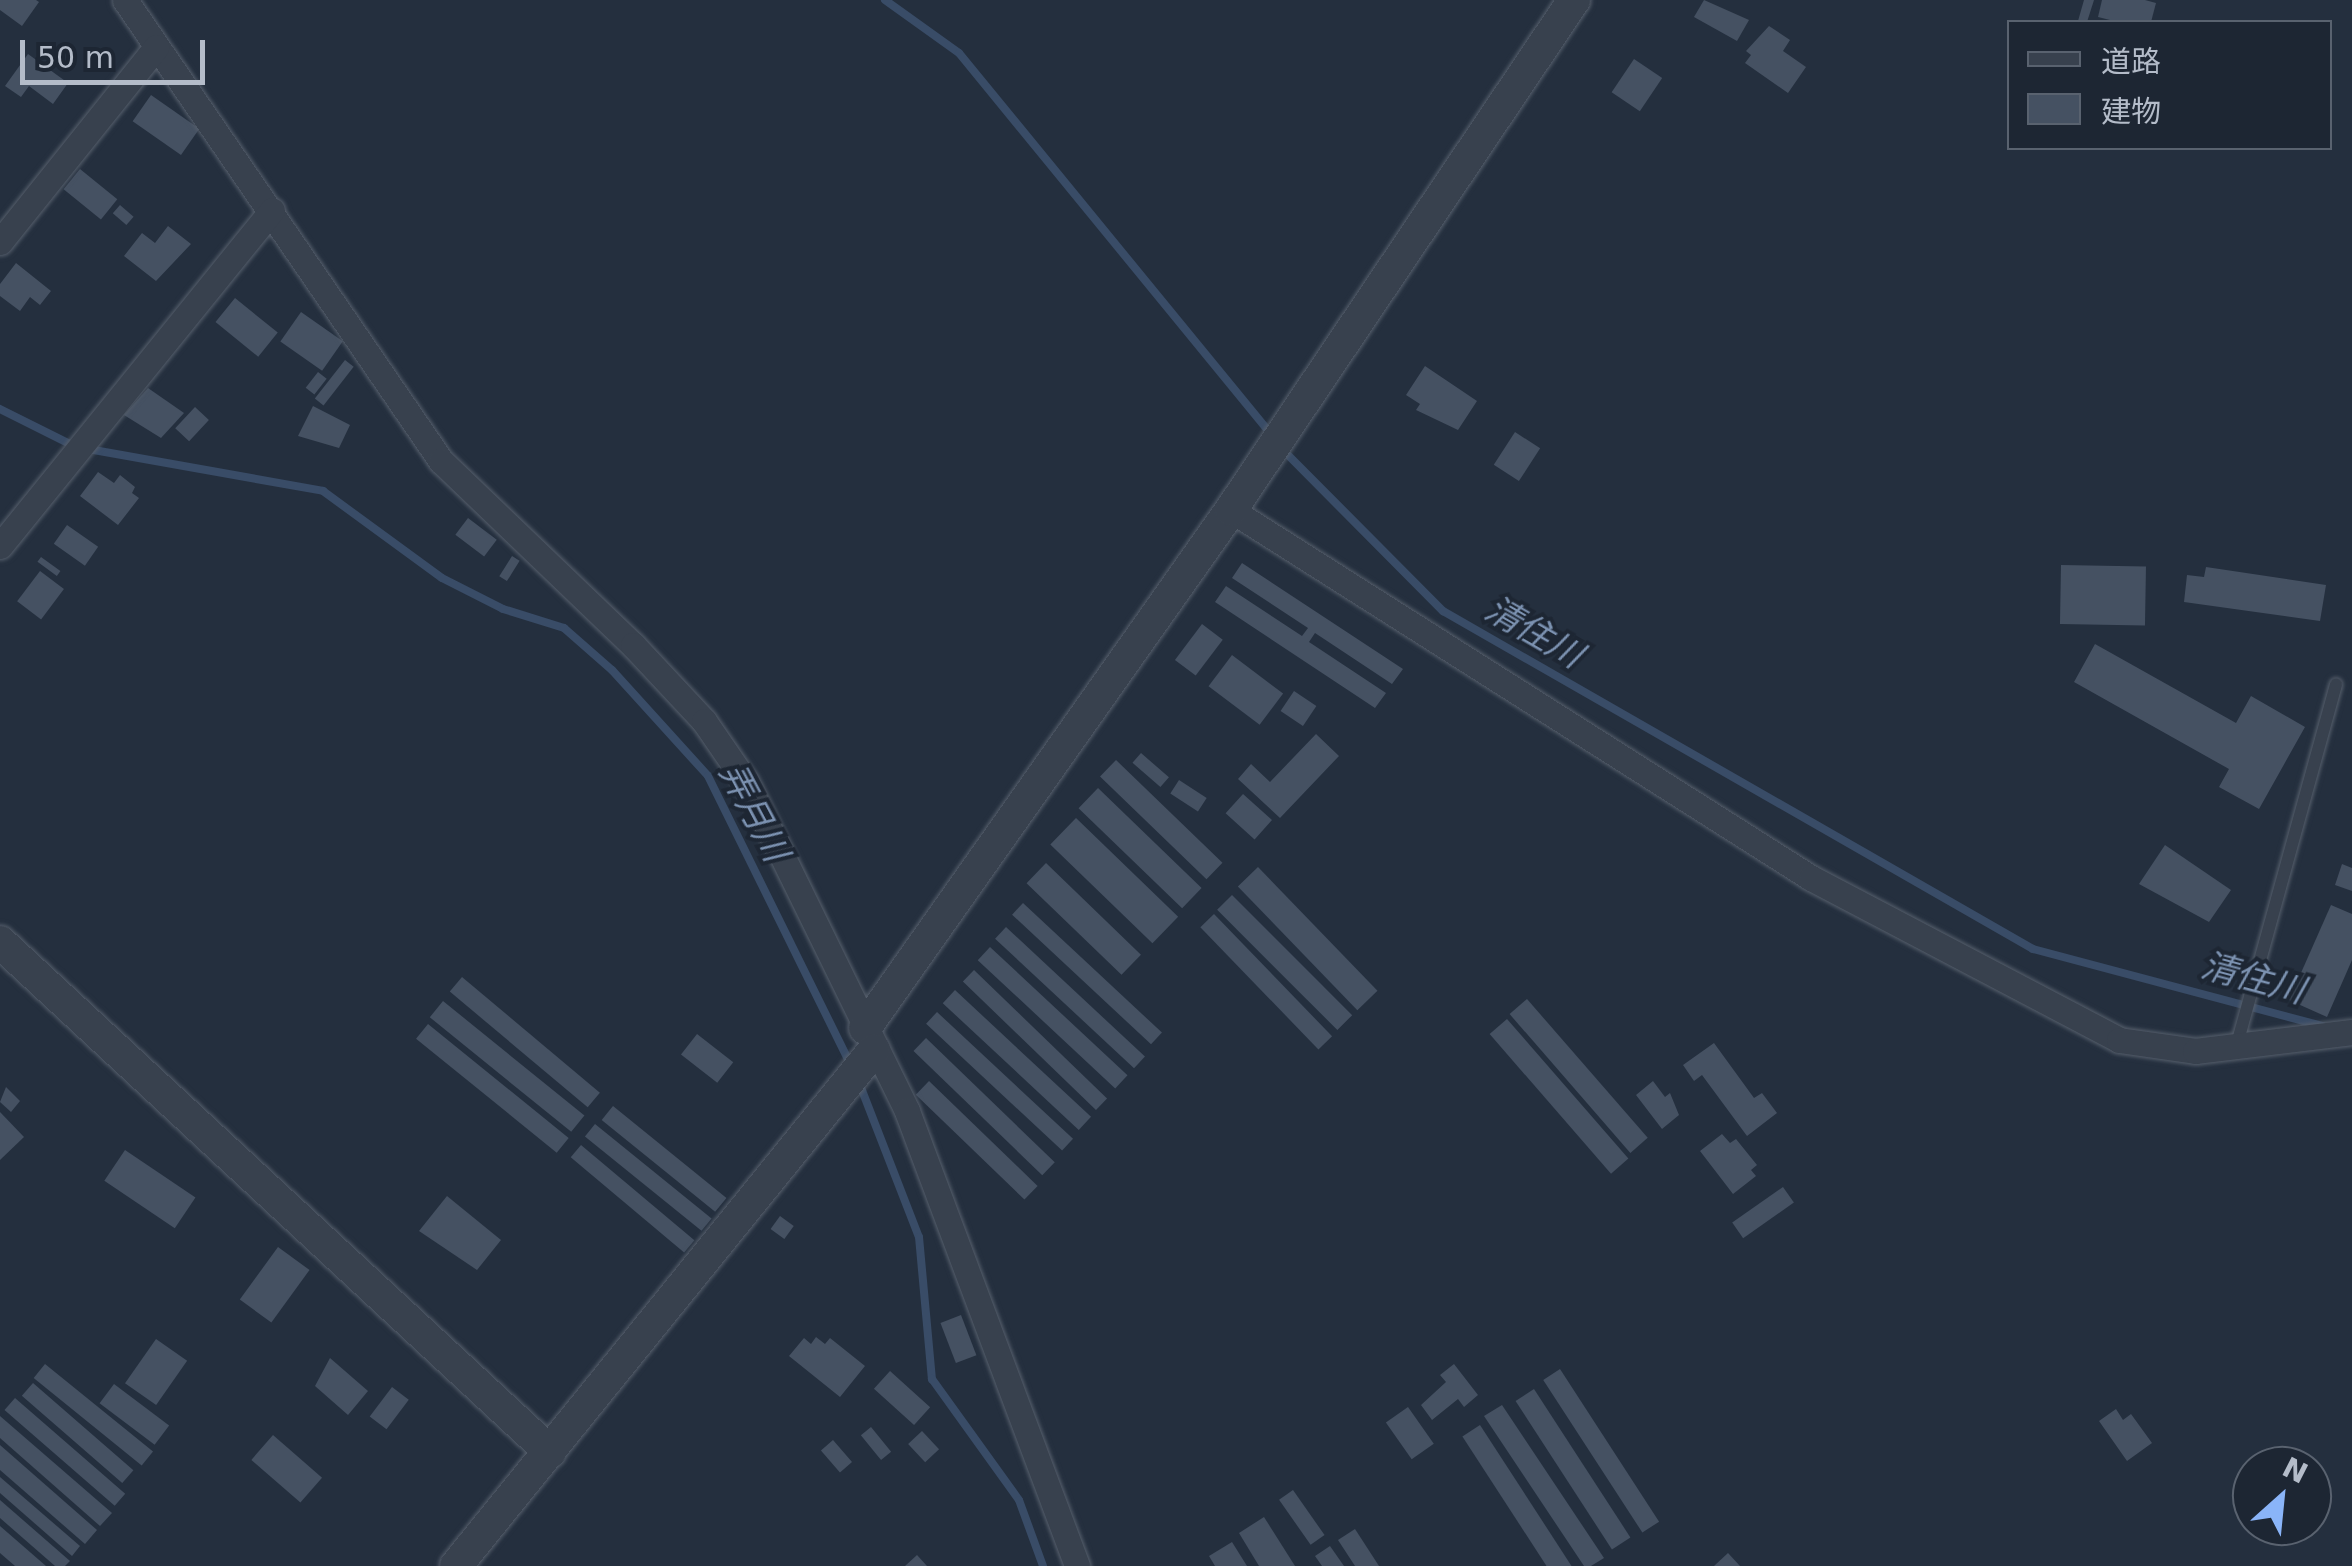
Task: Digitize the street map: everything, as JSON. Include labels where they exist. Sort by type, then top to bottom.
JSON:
[{"type":"street","points":[[124,0],[441,461],[704,720],[746,782],[907,1111],[1077,1566]]},
{"type":"street","points":[[456,1566],[550,1452],[869,1039],[1574,0]]},
{"type":"street","points":[[0,242],[156,47]]},
{"type":"street","points":[[0,546],[272,210]]},
{"type":"street","points":[[1230,510],[1811,878],[2119,1040],[2169,1050],[2352,1032]]},
{"type":"street","points":[[0,942],[550,1452]]},
{"type":"lane","points":[[2237,1044],[2336,684]]},
{"type":"building","points":[[0,0],[39,2],[22,26],[0,10]]},
{"type":"building","points":[[1704,0],[1749,20],[1737,41],[1694,17]]},
{"type":"building","points":[[2084,0],[2094,0],[2088,20],[2078,20]]},
{"type":"building","points":[[2102,0],[2156,3],[2152,20],[2098,17]]},
{"type":"building","points":[[1769,26],[1790,40],[1783,51],[1806,67],[1788,93],[1745,63],[1751,55],[1746,51]]},
{"type":"building","points":[[28,54],[68,83],[53,104],[29,86],[21,97],[5,86]]},
{"type":"building","points":[[1634,59],[1662,78],[1640,111],[1612,92]]},
{"type":"building","points":[[151,95],[199,129],[181,155],[133,121]]},
{"type":"building","points":[[80,169],[117,199],[101,219],[64,189]]},
{"type":"building","points":[[120,205],[134,217],[126,225],[113,213]]},
{"type":"building","points":[[168,226],[191,244],[156,281],[124,256],[142,233],[155,243]]},
{"type":"building","points":[[16,263],[51,291],[40,305],[30,297],[20,311],[0,296],[0,284]]},
{"type":"building","points":[[235,298],[278,333],[258,357],[215,322]]},
{"type":"building","points":[[301,312],[343,341],[322,371],[280,341]]},
{"type":"building","points":[[345,360],[354,367],[324,405],[315,399]]},
{"type":"building","points":[[1425,366],[1477,401],[1458,430],[1416,410],[1420,404],[1406,395]]},
{"type":"building","points":[[318,372],[327,379],[314,395],[306,388]]},
{"type":"building","points":[[148,388],[184,413],[161,438],[124,415]]},
{"type":"building","points":[[313,406],[350,425],[339,448],[298,436]]},
{"type":"building","points":[[195,407],[209,420],[189,441],[175,428]]},
{"type":"building","points":[[1515,432],[1540,448],[1519,481],[1494,465]]},
{"type":"building","points":[[98,472],[114,483],[120,475],[135,487],[132,493],[139,498],[118,525],[80,496]]},
{"type":"building","points":[[468,518],[497,540],[484,556],[455,535]]},
{"type":"building","points":[[67,525],[98,547],[85,566],[54,544]]},
{"type":"building","points":[[512,556],[520,561],[507,581],[499,576]]},
{"type":"building","points":[[41,557],[60,571],[57,576],[37,562]]},
{"type":"building","points":[[1242,563],[1403,669],[1392,684],[1315,633],[1309,642],[1386,693],[1375,708],[1215,602],[1226,586],[1302,636],[1308,628],[1232,578]]},
{"type":"building","points":[[2061,565],[2146,566],[2145,625],[2060,624]]},
{"type":"building","points":[[2206,567],[2326,585],[2320,621],[2184,602],[2187,575],[2204,577]]},
{"type":"building","points":[[40,571],[64,589],[41,619],[17,601]]},
{"type":"building","points":[[1202,624],[1223,640],[1196,676],[1175,660]]},
{"type":"building","points":[[2095,644],[2236,723],[2251,696],[2305,727],[2259,809],[2219,787],[2229,769],[2074,682]]},
{"type":"building","points":[[1232,655],[1283,694],[1260,725],[1209,686]]},
{"type":"building","points":[[1294,691],[1316,706],[1303,726],[1281,711]]},
{"type":"building","points":[[1316,734],[1339,756],[1280,818],[1238,779],[1251,764],[1270,782]]},
{"type":"building","points":[[1141,753],[1169,777],[1160,787],[1132,763]]},
{"type":"building","points":[[1116,760],[1222,863],[1206,879],[1100,777]]},
{"type":"building","points":[[1179,780],[1207,798],[1198,811],[1170,793]]},
{"type":"building","points":[[1098,788],[1202,888],[1182,908],[1079,808]]},
{"type":"building","points":[[1243,794],[1272,820],[1255,839],[1226,813]]},
{"type":"building","points":[[1076,818],[1178,917],[1152,943],[1050,845]]},
{"type":"building","points":[[2165,845],[2231,890],[2209,922],[2139,884]]},
{"type":"building","points":[[1046,863],[1141,955],[1122,975],[1027,883]]},
{"type":"building","points":[[2342,864],[2352,868],[2352,891],[2335,885]]},
{"type":"building","points":[[1258,867],[1377,991],[1357,1010],[1238,886]]},
{"type":"building","points":[[1232,895],[1352,1015],[1337,1030],[1217,910]]},
{"type":"building","points":[[1023,903],[1162,1033],[1151,1044],[1012,915]]},
{"type":"building","points":[[2331,905],[2352,914],[2352,960],[2327,1017],[2289,1000]]},
{"type":"building","points":[[1214,914],[1332,1036],[1318,1049],[1200,927]]},
{"type":"building","points":[[1006,927],[1145,1057],[1134,1068],[995,939]]},
{"type":"building","points":[[990,947],[1127,1075],[1115,1088],[978,960]]},
{"type":"building","points":[[2217,958],[2239,972],[2231,985],[2209,972]]},
{"type":"building","points":[[974,970],[1107,1099],[1096,1110],[963,982]]},
{"type":"building","points":[[462,977],[600,1093],[588,1107],[450,992]]},
{"type":"building","points":[[955,990],[1091,1117],[1079,1130],[943,1003]]},
{"type":"building","points":[[1527,999],[1648,1138],[1630,1153],[1510,1014]]},
{"type":"building","points":[[443,1001],[584,1116],[571,1132],[430,1017]]},
{"type":"building","points":[[937,1012],[1073,1139],[1062,1151],[926,1024]]},
{"type":"building","points":[[1507,1019],[1628,1159],[1611,1174],[1490,1034]]},
{"type":"building","points":[[428,1024],[569,1138],[557,1153],[416,1039]]},
{"type":"building","points":[[697,1034],[733,1062],[717,1083],[681,1054]]},
{"type":"building","points":[[926,1038],[1055,1162],[1042,1175],[913,1051]]},
{"type":"building","points":[[1714,1043],[1754,1098],[1762,1093],[1777,1113],[1747,1136],[1702,1075],[1694,1081],[1683,1065]]},
{"type":"building","points":[[929,1081],[1038,1186],[1024,1200],[916,1095]]},
{"type":"building","points":[[1653,1081],[1665,1097],[1670,1093],[1679,1115],[1662,1129],[1636,1095]]},
{"type":"building","points":[[6,1087],[20,1101],[11,1112],[0,1102]]},
{"type":"building","points":[[613,1106],[726,1198],[715,1212],[602,1120]]},
{"type":"building","points":[[0,1112],[24,1137],[0,1160]]},
{"type":"building","points":[[595,1124],[712,1218],[702,1231],[585,1136]]},
{"type":"building","points":[[1722,1134],[1730,1143],[1736,1139],[1757,1165],[1751,1170],[1756,1176],[1733,1194],[1700,1151]]},
{"type":"building","points":[[581,1145],[694,1240],[684,1252],[571,1157]]},
{"type":"building","points":[[125,1150],[195,1198],[175,1228],[104,1181]]},
{"type":"building","points":[[1783,1187],[1794,1203],[1743,1238],[1732,1223]]},
{"type":"building","points":[[447,1196],[501,1240],[477,1270],[419,1231]]},
{"type":"building","points":[[780,1216],[794,1226],[784,1239],[771,1229]]},
{"type":"building","points":[[278,1247],[310,1270],[271,1323],[240,1300]]},
{"type":"building","points":[[961,1315],[976,1355],[956,1363],[940,1323]]},
{"type":"building","points":[[816,1337],[825,1344],[830,1338],[865,1366],[840,1397],[789,1356],[804,1338],[811,1344]]},
{"type":"building","points":[[156,1339],[187,1361],[156,1405],[125,1383]]},
{"type":"building","points":[[330,1358],[368,1391],[348,1415],[315,1386]]},
{"type":"building","points":[[45,1364],[153,1451],[142,1465],[34,1378]]},
{"type":"building","points":[[1454,1364],[1478,1395],[1464,1407],[1458,1399],[1432,1420],[1421,1405],[1446,1382],[1440,1375]]},
{"type":"building","points":[[1560,1369],[1659,1522],[1642,1533],[1543,1380]]},
{"type":"building","points":[[890,1371],[930,1407],[914,1425],[874,1389]]},
{"type":"building","points":[[33,1383],[133,1470],[122,1483],[22,1396]]},
{"type":"building","points":[[114,1384],[169,1426],[155,1445],[100,1403]]},
{"type":"building","points":[[392,1387],[409,1400],[387,1429],[370,1417]]},
{"type":"building","points":[[1534,1389],[1630,1537],[1612,1549],[1516,1401]]},
{"type":"building","points":[[15,1398],[125,1494],[115,1506],[5,1410]]},
{"type":"building","points":[[1502,1405],[1604,1558],[1591,1566],[1584,1566],[1484,1416]]},
{"type":"building","points":[[1408,1407],[1434,1444],[1412,1459],[1386,1422]]},
{"type":"building","points":[[2116,1409],[2123,1420],[2131,1414],[2152,1443],[2127,1461],[2099,1421]]},
{"type":"building","points":[[0,1416],[112,1513],[100,1526],[0,1438]]},
{"type":"building","points":[[1480,1425],[1571,1566],[1547,1566],[1462,1436]]},
{"type":"building","points":[[871,1427],[891,1452],[881,1460],[861,1435]]},
{"type":"building","points":[[922,1431],[939,1449],[925,1462],[908,1444]]},
{"type":"building","points":[[273,1435],[322,1478],[300,1503],[251,1460]]},
{"type":"building","points":[[833,1440],[852,1462],[840,1472],[821,1450]]},
{"type":"building","points":[[0,1445],[97,1530],[85,1544],[0,1470]]},
{"type":"building","points":[[0,1477],[80,1546],[72,1556],[0,1493]]},
{"type":"building","points":[[1293,1490],[1325,1535],[1311,1545],[1279,1500]]},
{"type":"building","points":[[0,1500],[70,1561],[65,1566],[55,1566],[0,1518]]},
{"type":"building","points":[[1264,1517],[1295,1566],[1259,1566],[1239,1533]]},
{"type":"building","points":[[0,1526],[46,1566],[15,1566],[0,1553]]},
{"type":"building","points":[[1355,1529],[1379,1566],[1355,1566],[1338,1540]]},
{"type":"building","points":[[1232,1542],[1247,1566],[1215,1566],[1209,1556]]},
{"type":"building","points":[[1330,1546],[1344,1566],[1322,1566],[1315,1556]]},
{"type":"building","points":[[1728,1553],[1740,1566],[1714,1566]]},
{"type":"building","points":[[917,1555],[927,1566],[905,1566]]},
{"type":"waterway","name":"清住川","points":[[885,0],[959,53],[1272,436]]},
{"type":"waterway","name":"弄月川","points":[[0,409],[74,446]]},
{"type":"waterway","name":"弄月川","points":[[88,449],[323,491],[442,578],[503,609],[564,628],[612,670],[708,776],[850,1063]]},
{"type":"waterway","name":"清住川","points":[[1284,451],[1443,611],[2033,949],[2323,1026]]},
{"type":"waterway","name":"弄月川","points":[[858,1080],[919,1237],[932,1379],[1019,1500],[1043,1566]]}]
